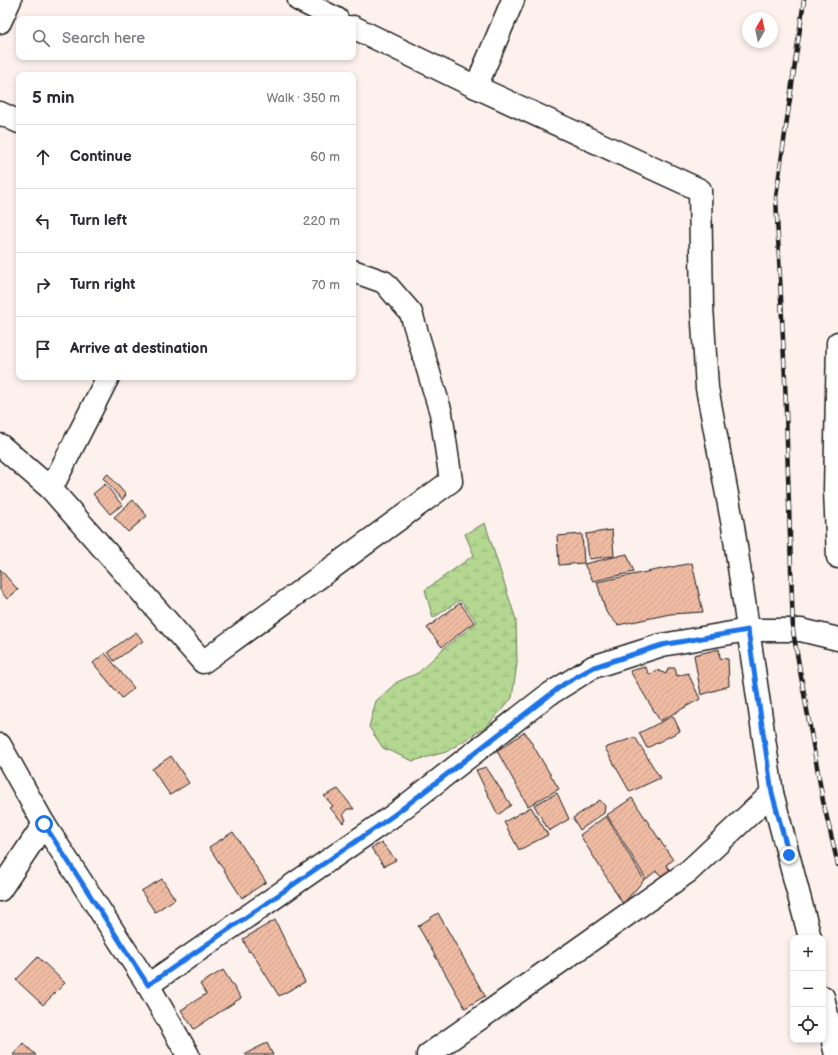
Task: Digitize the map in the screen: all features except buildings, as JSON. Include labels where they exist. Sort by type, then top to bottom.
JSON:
[{"type":"street","points":[[0,22],[10,0]]},
{"type":"street","points":[[299,0],[332,16]]},
{"type":"street","points":[[476,88],[513,0]]},
{"type":"street","points":[[356,28],[476,88],[700,190],[702,306],[707,388],[733,526],[772,793],[809,935]]},
{"type":"street","points":[[0,113],[16,121]]},
{"type":"street","points":[[0,445],[51,489],[203,662],[451,482],[441,413],[411,313],[384,282],[356,272]]},
{"type":"street","points":[[838,343],[835,491],[838,557]]},
{"type":"street","points":[[51,489],[106,380]]},
{"type":"street","points":[[148,985],[394,815],[564,684],[594,667],[662,645],[748,630],[801,630],[838,639]]},
{"type":"street","points":[[0,745],[44,824],[148,985],[188,1055]]},
{"type":"street","points":[[428,1055],[689,871],[772,793]]},
{"type":"street","points":[[0,890],[44,824]]},
{"type":"street","points":[[825,1007],[836,1055]]},
{"type":"green space","points":[[485,523],[516,620],[517,663],[512,698],[487,726],[446,752],[413,761],[383,748],[369,727],[376,701],[397,682],[418,673],[443,649],[477,622],[460,600],[433,618],[425,590],[474,555],[465,534]]},
{"type":"railway","points":[[804,0],[776,197],[785,379],[793,631],[823,801],[838,865]]},
{"type":"route","points":[[44,824],[148,985],[394,815],[564,684],[594,667],[662,645],[748,630],[762,736],[772,793],[789,855]]}]
